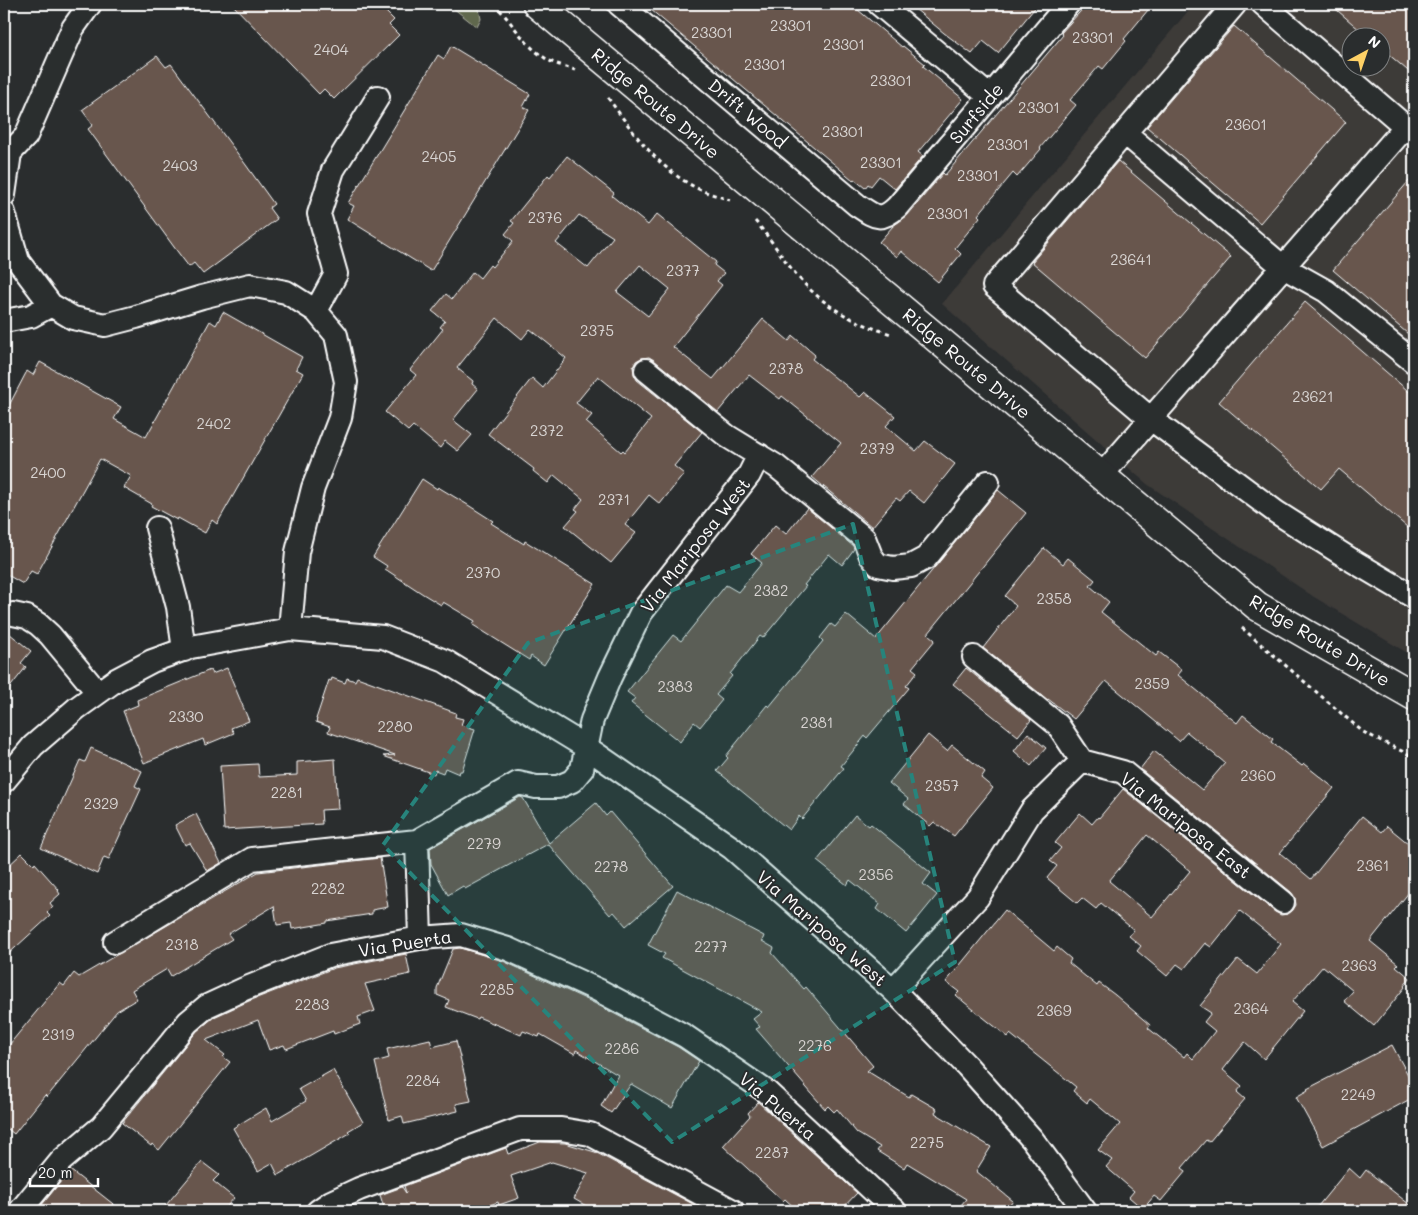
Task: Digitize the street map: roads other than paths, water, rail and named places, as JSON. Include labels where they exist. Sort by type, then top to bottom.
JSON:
[{"type":"main road","name":"Ridge Route Drive","points":[[549,8],[1257,606],[1414,696]]},
{"type":"street","points":[[4,195],[7,152],[26,136],[73,28],[90,4]]},
{"type":"street","name":"Drift Wood","points":[[619,4],[857,205],[880,218]]},
{"type":"street","points":[[880,4],[990,97]]},
{"type":"street","name":"Surfside","points":[[880,218],[897,208],[1068,4]]},
{"type":"street","points":[[1235,4],[994,286],[1151,419],[1276,512],[1414,597]]},
{"type":"street","points":[[1101,476],[1283,267],[1410,130],[1263,4]]},
{"type":"street","points":[[316,311],[336,274],[319,214],[333,170],[378,97]]},
{"type":"street","points":[[1125,133],[1283,267],[1326,291],[1414,362]]},
{"type":"street","points":[[4,213],[18,261],[51,305],[73,318],[105,325],[250,285],[286,292],[316,311],[336,335],[346,382],[340,418],[313,488],[297,552],[290,629]]},
{"type":"street","points":[[4,321],[31,316],[51,305]]},
{"type":"street","points":[[646,370],[727,436],[776,466],[864,538],[871,556],[878,564],[893,568],[911,566],[926,558],[988,482]]},
{"type":"street","name":"Via Mariposa West","points":[[418,841],[518,783],[536,787],[558,787],[572,781],[582,769],[592,720],[610,677],[641,613],[749,475],[759,455]]},
{"type":"street","points":[[157,528],[178,606],[184,650]]},
{"type":"street","points":[[13,614],[28,617],[50,635],[98,693]]},
{"type":"street","name":"Via Mariposa West","points":[[4,781],[32,746],[77,708],[116,680],[152,661],[191,647],[290,629],[382,637],[445,661],[586,747],[732,848],[893,990],[967,1066],[1032,1139],[1085,1211]]},
{"type":"street","points":[[893,990],[978,897],[1032,810],[1082,761],[1058,725],[974,657]]},
{"type":"street","name":"Via Mariposa East","points":[[1082,761],[1123,772],[1283,902]]},
{"type":"street","points":[[115,942],[252,859],[418,841],[420,938]]},
{"type":"street","name":"Via Puerta","points":[[20,1211],[61,1161],[101,1127],[188,1022],[207,1006],[244,989],[330,956],[420,938],[461,934],[508,949],[598,990],[685,1036],[767,1092],[895,1211]]},
{"type":"street","points":[[318,1211],[331,1202],[359,1189],[520,1129],[561,1128],[590,1134],[733,1211]]}]
